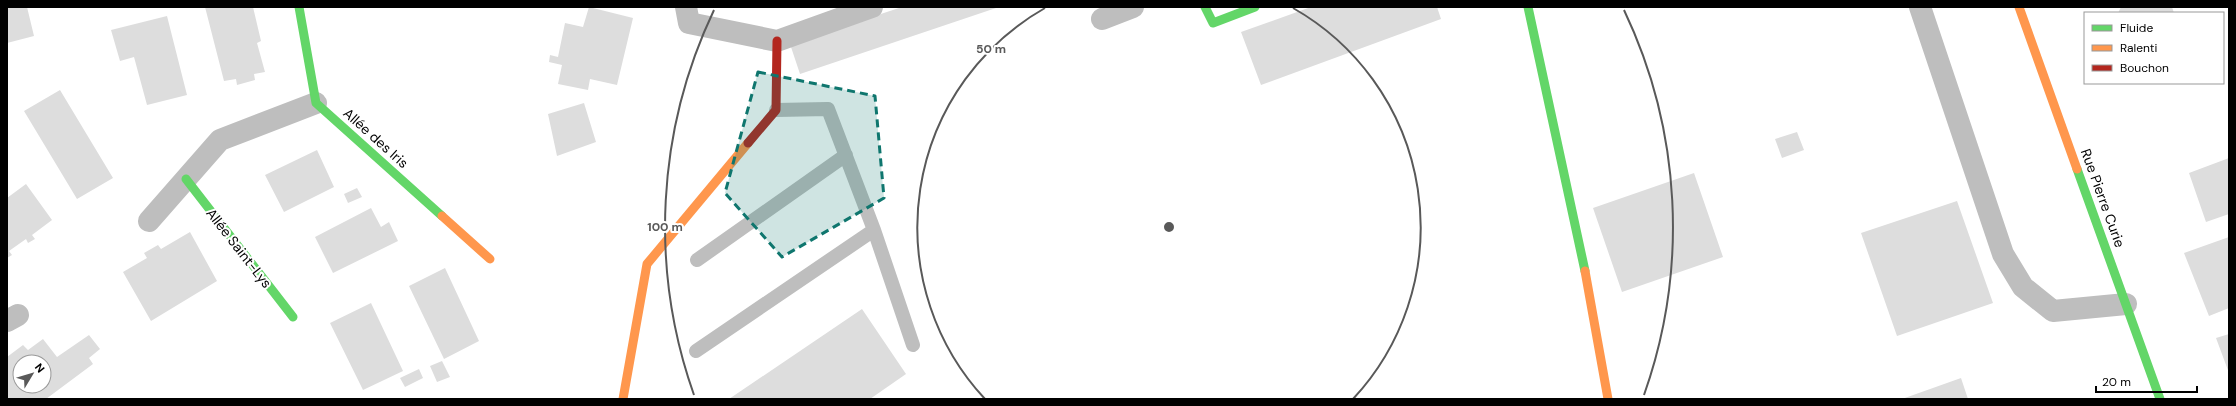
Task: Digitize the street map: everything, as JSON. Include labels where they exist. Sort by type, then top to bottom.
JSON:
[{"type":"street","points":[[149,221],[220,140],[316,103],[299,7]]},
{"type":"street","points":[[686,7],[690,23],[777,42],[872,7]]},
{"type":"street","points":[[1102,19],[1133,7]]},
{"type":"street","points":[[1205,7],[1213,23],[1255,7]]},
{"type":"street","points":[[1528,7],[1590,294],[1608,399]]},
{"type":"street","points":[[1920,7],[2002,254],[2024,286],[2053,311],[2126,304]]},
{"type":"street","name":"Rue Pierre Curie","points":[[2019,7],[2160,399]]},
{"type":"street","points":[[623,399],[647,264],[776,110],[777,42]]},
{"type":"street","name":"Allée des Iris","points":[[316,103],[490,259]]},
{"type":"street","name":"Allée Saint-Lys","points":[[186,179],[293,318]]},
{"type":"lane","points":[[776,110],[828,109],[874,230],[913,345]]},
{"type":"lane","points":[[698,260],[846,155]]},
{"type":"lane","points":[[696,351],[874,230]]},
{"type":"highlighted area","points":[[758,72],[875,96],[884,198],[782,257],[725,193]]},
{"type":"building","points":[[7,7],[27,7],[34,36],[7,43]]},
{"type":"building","points":[[205,7],[253,7],[261,41],[257,43],[265,72],[254,74],[255,80],[237,85],[236,79],[224,81]]},
{"type":"building","points":[[589,7],[633,18],[617,85],[590,79],[588,90],[558,84],[562,65],[549,62],[550,55],[558,57],[565,23],[583,27]]},
{"type":"building","points":[[902,7],[999,7],[800,74],[790,44]]},
{"type":"building","points":[[1311,7],[1437,7],[1441,19],[1261,85],[1241,32]]},
{"type":"building","points":[[2121,7],[2172,7],[2174,12],[2118,12]]},
{"type":"building","points":[[167,16],[187,95],[147,105],[134,57],[120,61],[111,30]]},
{"type":"building","points":[[60,90],[113,178],[77,199],[24,111]]},
{"type":"building","points":[[584,103],[596,142],[557,156],[548,114]]},
{"type":"building","points":[[1797,132],[1804,150],[1782,158],[1775,139]]},
{"type":"building","points":[[317,150],[334,187],[284,212],[265,175]]},
{"type":"building","points":[[2229,158],[2229,214],[2206,222],[2189,173]]},
{"type":"building","points":[[1694,173],[1723,257],[1622,292],[1593,208]]},
{"type":"building","points":[[26,184],[52,220],[32,235],[35,239],[28,243],[26,239],[9,251],[12,255],[7,258],[7,198]]},
{"type":"building","points":[[357,188],[362,197],[348,203],[344,194]]},
{"type":"building","points":[[1957,201],[1993,303],[1897,336],[1861,233]]},
{"type":"building","points":[[371,208],[381,227],[389,222],[398,241],[333,273],[315,237]]},
{"type":"building","points":[[190,232],[217,281],[151,321],[123,272],[147,258],[144,253],[158,245],[161,249]]},
{"type":"building","points":[[2229,237],[2229,308],[2209,316],[2184,253]]},
{"type":"building","points":[[445,268],[479,341],[444,359],[409,286]]},
{"type":"building","points":[[371,303],[403,371],[363,390],[330,323]]},
{"type":"building","points":[[862,309],[906,374],[870,399],[729,399]]},
{"type":"building","points":[[2229,334],[2229,373],[2216,338]]},
{"type":"building","points":[[89,335],[100,349],[89,358],[93,364],[46,399],[9,399],[7,397],[7,357],[23,345],[28,350],[43,339],[57,357]]},
{"type":"building","points":[[442,361],[450,377],[437,382],[430,366]]},
{"type":"building","points":[[419,369],[423,378],[405,387],[400,378]]},
{"type":"building","points":[[1961,378],[1968,399],[1902,399]]},
{"type":"traffic: fast","points":[[299,7],[316,103],[442,216]]},
{"type":"traffic: fast","points":[[1205,7],[1213,23],[1255,7]]},
{"type":"traffic: fast","points":[[1528,7],[1585,271]]},
{"type":"traffic: fast","points":[[2077,169],[2160,399]]},
{"type":"traffic: fast","points":[[186,179],[293,317]]},
{"type":"traffic: slow","points":[[2019,7],[2077,169]]},
{"type":"traffic: slow","points":[[623,399],[647,264],[748,143]]},
{"type":"traffic: slow","points":[[442,216],[490,259]]},
{"type":"traffic: slow","points":[[1585,271],[1608,399]]},
{"type":"traffic: jam","points":[[748,143],[776,110],[777,41]]}]
